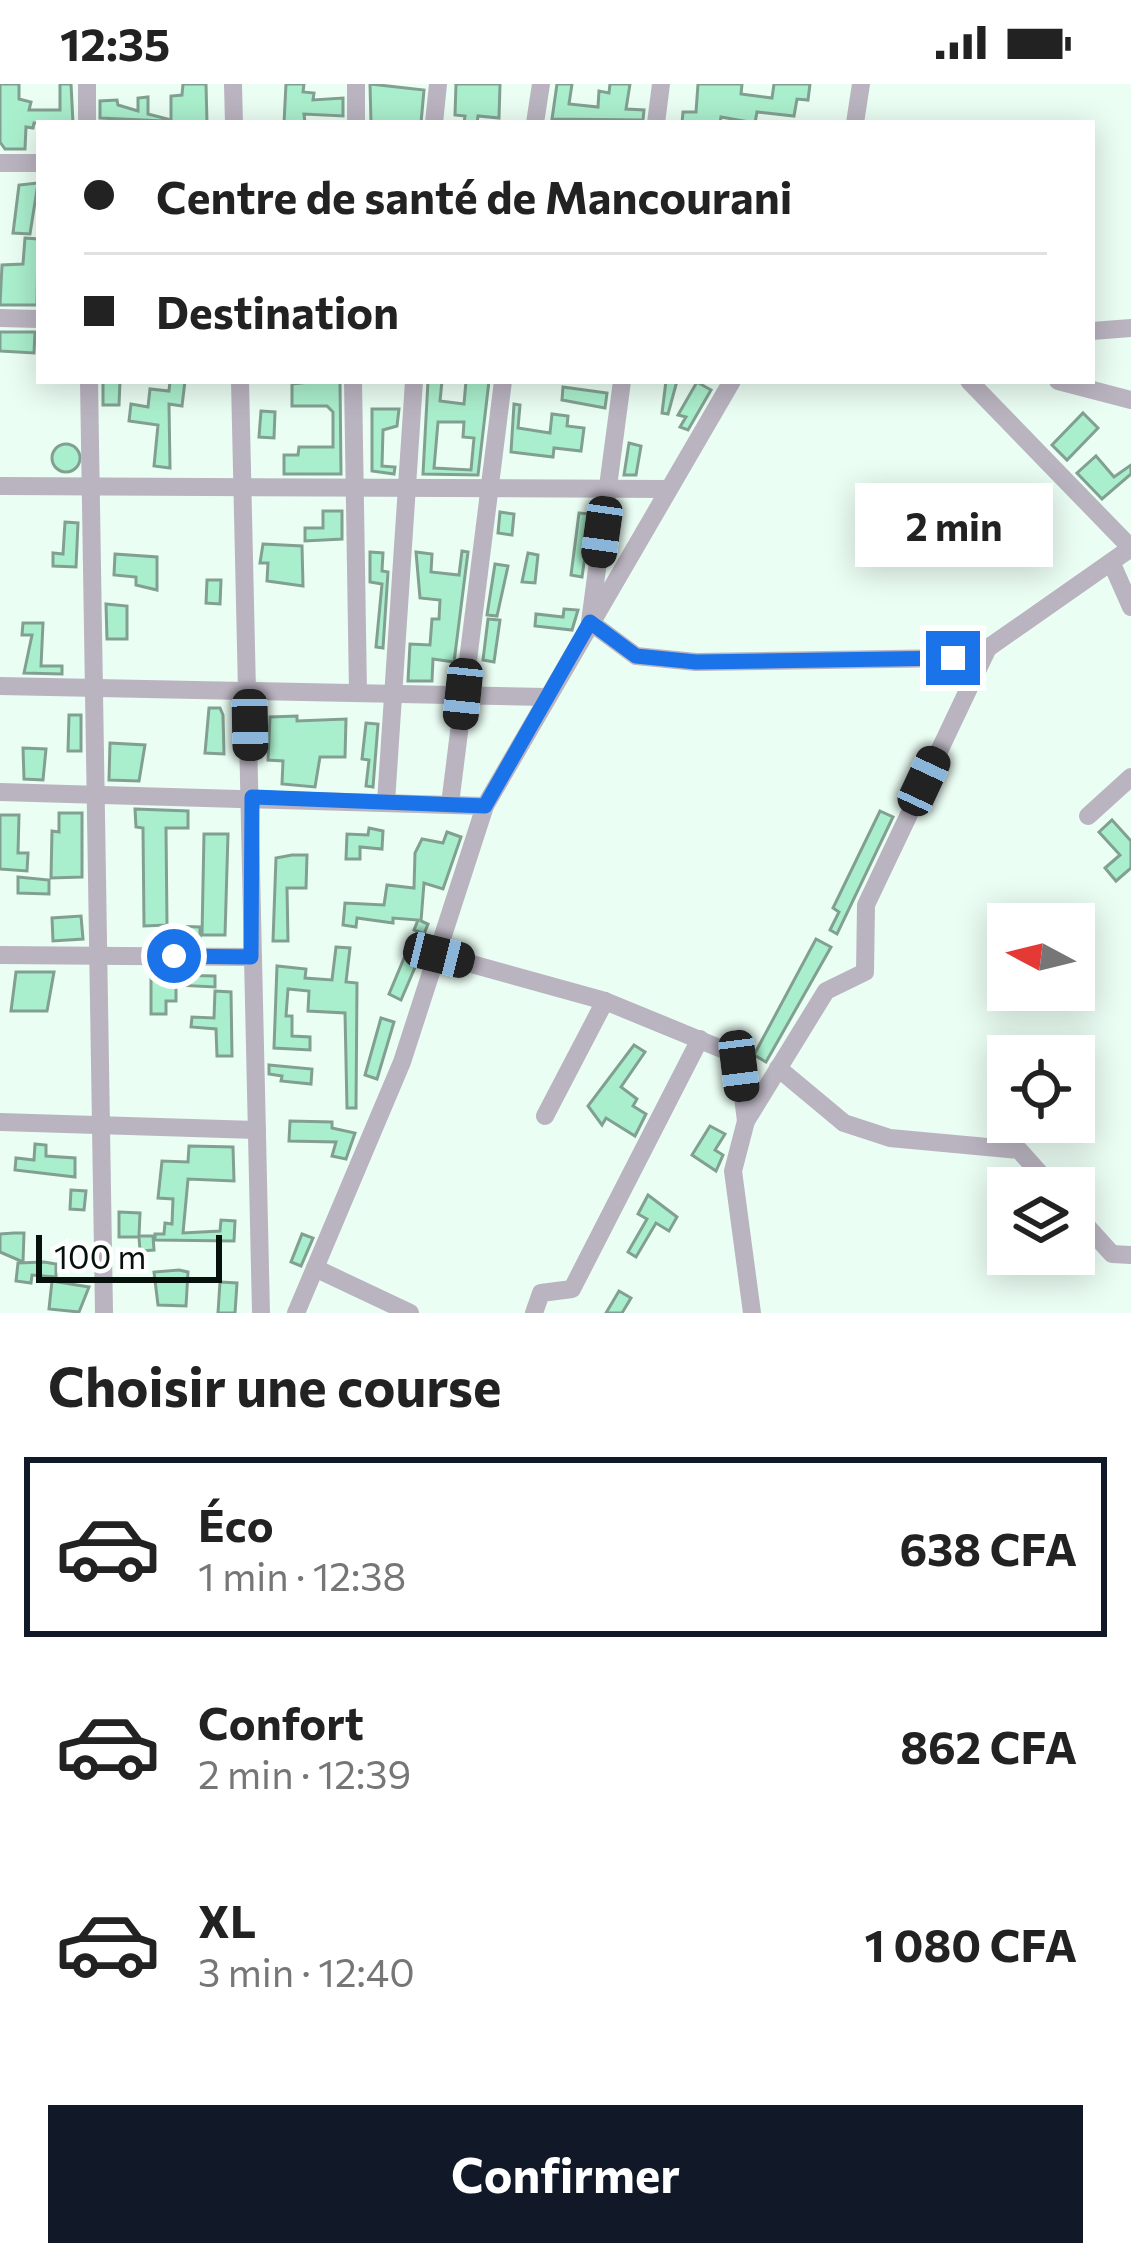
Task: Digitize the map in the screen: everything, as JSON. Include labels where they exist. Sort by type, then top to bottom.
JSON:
[{"type":"street","points":[[87,84],[87,120]]},
{"type":"street","points":[[233,84],[234,120]]},
{"type":"street","points":[[356,84],[356,120]]},
{"type":"street","points":[[434,120],[438,84]]},
{"type":"street","points":[[536,120],[542,84]]},
{"type":"street","points":[[656,120],[662,84]]},
{"type":"street","points":[[855,120],[861,84]]},
{"type":"street","points":[[0,163],[36,163]]},
{"type":"street","points":[[0,318],[36,319]]},
{"type":"street","points":[[1095,331],[1131,328]]},
{"type":"street","points":[[89,384],[100,793],[96,956],[104,1313]]},
{"type":"street","points":[[240,384],[261,1313]]},
{"type":"street","points":[[353,384],[358,692]]},
{"type":"street","points":[[386,802],[414,384]]},
{"type":"street","points":[[450,804],[503,384]]},
{"type":"street","points":[[590,622],[622,384]]},
{"type":"street","points":[[296,1313],[402,1062],[485,806],[729,384]]},
{"type":"street","points":[[590,622],[636,656],[696,662],[953,658],[988,648],[1131,548],[973,384]]},
{"type":"street","points":[[1070,384],[1131,400]]},
{"type":"street","points":[[0,486],[669,489]]},
{"type":"street","points":[[1112,564],[1131,607]]},
{"type":"street","points":[[752,1313],[733,1171],[746,1121],[826,991],[865,972],[866,905],[988,648]]},
{"type":"street","points":[[0,686],[547,697]]},
{"type":"street","points":[[1088,816],[1131,777]]},
{"type":"street","points":[[0,792],[485,806]]},
{"type":"street","points":[[0,955],[251,957]]},
{"type":"street","points":[[439,955],[605,1001],[729,1052],[739,1066],[746,1121]]},
{"type":"street","points":[[545,1116],[605,1001]]},
{"type":"street","points":[[534,1313],[541,1293],[572,1288],[700,1039]]},
{"type":"street","points":[[778,1068],[844,1123],[890,1138],[1018,1150],[1034,1167]]},
{"type":"street","points":[[0,1122],[257,1130]]},
{"type":"street","points":[[1095,1235],[1112,1254],[1131,1255]]},
{"type":"street","points":[[315,1268],[410,1313]]},
{"type":"building","points":[[0,84],[19,84],[19,99],[31,102],[29,110],[60,110],[60,84],[71,84],[73,120],[36,120],[33,128],[26,127],[25,149],[5,149],[0,142]]},
{"type":"building","points":[[183,84],[206,84],[207,120],[171,120],[171,96],[182,95]]},
{"type":"building","points":[[286,84],[304,84],[303,92],[314,93],[313,100],[343,98],[343,116],[304,114],[305,120],[284,120]]},
{"type":"building","points":[[370,84],[424,90],[421,120],[371,120]]},
{"type":"building","points":[[456,84],[500,84],[499,118],[464,120],[465,116],[455,115]]},
{"type":"building","points":[[557,84],[572,84],[569,104],[598,107],[599,91],[609,93],[610,84],[630,84],[626,109],[644,110],[643,120],[552,119]]},
{"type":"building","points":[[698,84],[742,84],[741,94],[772,98],[774,84],[810,84],[808,100],[797,99],[794,116],[757,112],[756,120],[682,120],[683,112],[696,112]]},
{"type":"building","points":[[148,97],[148,114],[171,120],[100,118],[100,101],[117,100],[118,105],[138,111],[138,98]]},
{"type":"building","points":[[36,183],[30,234],[13,233],[19,185]]},
{"type":"building","points":[[25,238],[36,239],[36,305],[0,305],[2,265],[23,264]]},
{"type":"building","points":[[0,332],[35,332],[34,353],[0,351]]},
{"type":"building","points":[[103,384],[120,384],[119,405],[103,405]]},
{"type":"building","points":[[170,384],[185,384],[182,406],[169,404],[170,468],[154,466],[158,425],[129,421],[131,404],[148,407],[150,389],[169,391]]},
{"type":"building","points":[[292,384],[340,384],[341,474],[284,474],[284,455],[298,455],[299,447],[333,447],[333,412],[327,406],[292,406]]},
{"type":"building","points":[[428,384],[442,384],[440,401],[464,404],[466,384],[489,384],[478,475],[423,474]],"holes":[[[438,422],[464,422],[463,437],[474,438],[471,470],[434,468]]]},
{"type":"building","points":[[666,384],[676,384],[668,414],[662,413]]},
{"type":"building","points":[[696,384],[711,390],[688,430],[680,427],[686,417],[678,415]]},
{"type":"building","points":[[563,387],[607,393],[605,408],[562,400]]},
{"type":"building","points":[[514,404],[520,405],[518,428],[550,433],[552,414],[568,416],[567,426],[584,428],[581,451],[554,448],[553,457],[511,452]]},
{"type":"building","points":[[372,409],[399,409],[397,426],[383,430],[382,466],[395,467],[394,474],[372,471]]},
{"type":"building","points":[[261,411],[275,412],[274,438],[259,437]]},
{"type":"building","points":[[1083,413],[1098,428],[1067,460],[1052,445]]},
{"type":"building","points":[[629,443],[641,446],[636,475],[624,475]]},
{"type":"building","points":[[66,444],[76,448],[80,458],[76,468],[66,472],[56,468],[52,458],[56,448]]},
{"type":"building","points":[[1096,456],[1114,477],[1131,465],[1131,474],[1102,499],[1077,473]]},
{"type":"building","points":[[323,511],[342,511],[342,539],[305,541],[305,528],[323,528]]},
{"type":"building","points":[[500,512],[514,514],[512,535],[498,533]]},
{"type":"building","points":[[579,513],[591,514],[582,577],[571,575]]},
{"type":"building","points":[[65,522],[78,523],[76,567],[53,566],[53,553],[63,554]]},
{"type":"building","points":[[263,544],[302,546],[303,586],[267,581],[268,563],[260,563]]},
{"type":"building","points":[[462,551],[468,552],[454,662],[433,659],[432,681],[408,681],[410,644],[430,645],[432,619],[439,619],[440,600],[420,598],[416,552],[432,554],[431,572],[459,575]]},
{"type":"building","points":[[370,552],[383,553],[382,571],[388,572],[383,648],[376,647],[382,584],[370,582]]},
{"type":"building","points":[[528,553],[538,555],[535,583],[522,582]]},
{"type":"building","points":[[115,554],[157,557],[157,590],[136,585],[136,577],[114,575]]},
{"type":"building","points":[[495,564],[508,566],[497,616],[487,615]]},
{"type":"building","points":[[207,580],[221,580],[220,604],[206,603]]},
{"type":"building","points":[[106,604],[127,606],[127,639],[107,639]]},
{"type":"building","points":[[564,609],[578,610],[572,630],[535,626],[536,614],[563,617]]},
{"type":"building","points":[[488,619],[500,620],[494,662],[483,660]]},
{"type":"building","points":[[23,623],[43,623],[41,666],[62,666],[62,674],[24,673],[32,635],[22,635]]},
{"type":"building","points":[[209,708],[220,708],[223,715],[224,754],[205,753]]},
{"type":"building","points":[[69,715],[81,715],[81,751],[68,751]]},
{"type":"building","points":[[297,716],[297,721],[346,719],[345,757],[320,757],[315,787],[282,784],[283,761],[268,760],[270,717]]},
{"type":"building","points":[[366,723],[378,724],[373,787],[366,786],[369,760],[362,759]]},
{"type":"building","points":[[110,743],[145,745],[139,781],[109,780]]},
{"type":"building","points":[[23,748],[46,749],[43,780],[24,779]]},
{"type":"building","points":[[135,809],[188,811],[188,828],[166,828],[167,925],[144,926],[143,828],[136,827]]},
{"type":"building","points":[[880,811],[893,817],[837,934],[830,930],[839,912],[833,908]]},
{"type":"building","points":[[59,813],[82,813],[82,877],[51,878],[52,831],[59,832]]},
{"type":"building","points":[[0,815],[19,815],[18,853],[28,853],[27,871],[0,869]]},
{"type":"building","points":[[1112,820],[1131,841],[1131,868],[1116,881],[1105,868],[1120,855],[1099,832]]},
{"type":"building","points":[[369,828],[383,831],[382,849],[360,847],[360,859],[346,859],[347,834],[368,835]]},
{"type":"building","points":[[447,832],[461,837],[443,889],[424,883],[421,921],[428,924],[424,934],[414,930],[418,920],[393,918],[393,923],[357,918],[356,927],[343,925],[345,903],[384,905],[387,885],[414,888],[415,853],[422,839],[443,843]]},
{"type":"building","points":[[204,834],[228,834],[225,935],[202,935]]},
{"type":"building","points":[[307,855],[306,888],[287,888],[288,941],[273,941],[276,858]]},
{"type":"building","points":[[18,877],[49,880],[49,894],[18,893]]},
{"type":"building","points":[[81,916],[83,939],[53,941],[52,918]]},
{"type":"building","points":[[169,926],[200,927],[200,942],[169,942]]},
{"type":"building","points":[[816,939],[831,947],[766,1062],[754,1055]]},
{"type":"building","points":[[336,947],[350,948],[346,982],[357,983],[356,1108],[347,1108],[345,1013],[308,1011],[309,991],[288,989],[286,1016],[292,1016],[292,1036],[310,1037],[310,1050],[274,1048],[277,966],[306,969],[305,978],[332,980]]},
{"type":"building","points":[[405,956],[416,965],[401,1000],[389,994]]},
{"type":"building","points":[[16,972],[54,972],[47,1011],[11,1011]]},
{"type":"building","points":[[215,976],[215,987],[176,985],[176,1001],[166,1001],[166,1014],[151,1014],[151,977]]},
{"type":"building","points":[[215,991],[231,992],[232,1056],[217,1056],[216,1029],[191,1027],[192,1017],[214,1018]]},
{"type":"building","points":[[381,1018],[394,1022],[377,1079],[365,1075]]},
{"type":"building","points":[[634,1045],[645,1052],[621,1087],[637,1099],[633,1106],[646,1114],[635,1136],[606,1118],[602,1125],[588,1106]]},
{"type":"building","points":[[269,1065],[312,1069],[311,1084],[281,1081],[282,1076],[269,1074]]},
{"type":"building","points":[[290,1121],[332,1122],[332,1128],[355,1133],[346,1159],[332,1156],[336,1142],[289,1141]]},
{"type":"building","points":[[710,1126],[725,1134],[715,1150],[723,1155],[716,1171],[692,1155]]},
{"type":"building","points":[[35,1144],[46,1145],[46,1156],[75,1158],[75,1177],[15,1170],[16,1158],[34,1160]]},
{"type":"building","points":[[189,1146],[233,1147],[234,1181],[188,1179],[183,1233],[220,1231],[221,1220],[235,1221],[234,1241],[155,1240],[155,1234],[164,1234],[165,1223],[172,1224],[173,1199],[158,1198],[162,1161],[188,1162]]},
{"type":"building","points":[[71,1190],[86,1191],[84,1210],[70,1209]]},
{"type":"building","points":[[648,1195],[677,1217],[669,1231],[656,1223],[636,1257],[628,1252],[647,1219],[638,1214]]},
{"type":"building","points":[[119,1212],[140,1213],[139,1236],[153,1236],[154,1250],[140,1251],[139,1237],[119,1237]]},
{"type":"building","points":[[24,1233],[23,1262],[0,1252],[0,1234]]},
{"type":"building","points":[[302,1234],[313,1238],[301,1266],[291,1262]]},
{"type":"building","points":[[18,1263],[56,1264],[56,1277],[32,1275],[31,1283],[16,1281]]},
{"type":"building","points":[[154,1272],[188,1272],[186,1306],[158,1305]]},
{"type":"building","points":[[52,1281],[89,1287],[79,1312],[49,1309]]},
{"type":"building","points":[[220,1282],[237,1283],[235,1313],[218,1313]]},
{"type":"building","points":[[619,1291],[631,1298],[622,1313],[606,1313]]},
{"type":"route","points":[[174,956],[251,957],[252,797],[485,806],[590,622],[636,656],[696,662],[953,658]]}]
